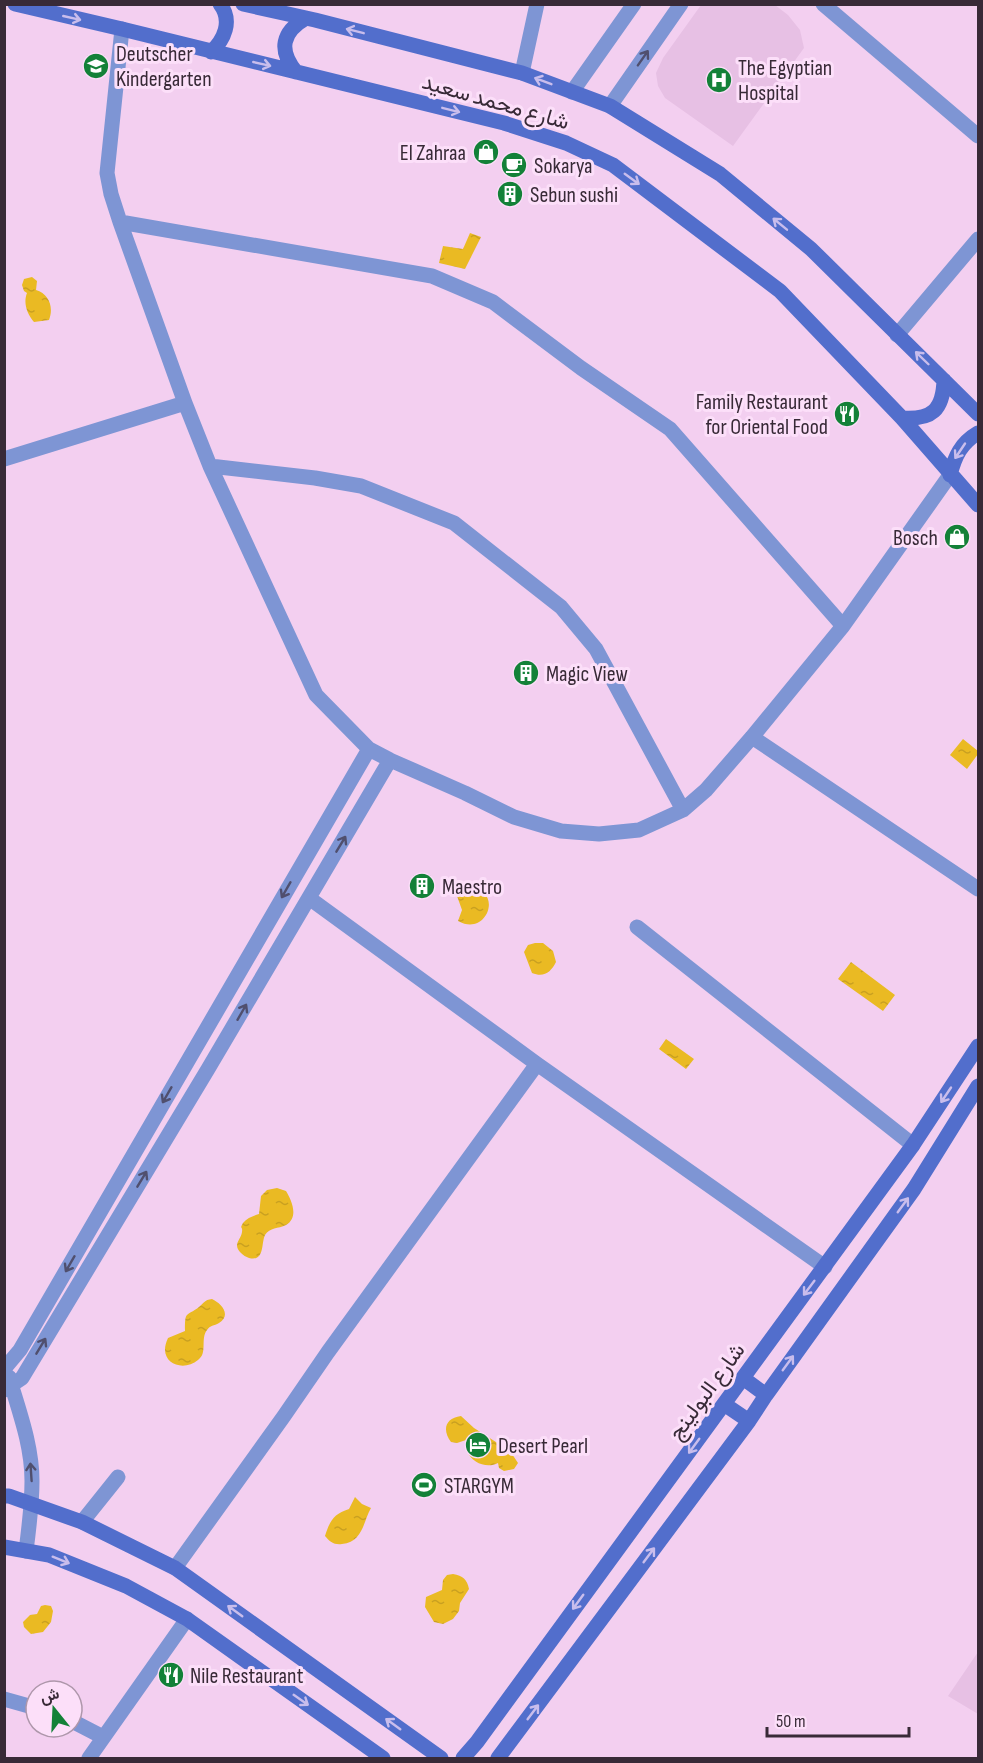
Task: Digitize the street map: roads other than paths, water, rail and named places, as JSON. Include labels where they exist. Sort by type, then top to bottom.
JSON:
[{"type":"street","name":"شارع محمد سعيد","points":[[15,4],[504,123],[566,143],[613,165],[780,291],[902,418],[978,505]]},
{"type":"street","points":[[211,52],[220,44],[225,32],[226,20],[220,4]]},
{"type":"street","name":"شارع محمد سعيد","points":[[243,4],[522,73],[610,106],[720,174],[811,249],[978,414]]},
{"type":"street","points":[[522,73],[537,4]]},
{"type":"street","points":[[572,92],[634,4]]},
{"type":"street","points":[[610,106],[681,4]]},
{"type":"street","points":[[823,4],[978,136]]},
{"type":"street","points":[[296,72],[287,62],[284,49],[286,36],[294,25],[306,18]]},
{"type":"street","points":[[122,29],[107,173],[120,222],[185,403],[210,466],[316,695],[369,749],[390,760],[514,817],[561,831],[600,834],[639,830],[683,810],[706,790],[843,626],[950,475],[954,458],[963,444],[978,433]]},
{"type":"street","points":[[120,222],[432,276],[493,303],[581,368],[670,429],[843,626]]},
{"type":"street","points":[[897,335],[978,239]]},
{"type":"street","points":[[902,418],[919,419],[934,411],[944,397],[944,380]]},
{"type":"street","points":[[4,459],[185,403]]},
{"type":"street","points":[[210,466],[315,478],[361,486],[454,523],[561,607],[596,649],[683,810]]},
{"type":"street","points":[[752,737],[978,889]]},
{"type":"street","points":[[26,1551],[32,1504],[30,1455],[25,1431],[8,1388],[5,1366],[20,1350],[369,749]]},
{"type":"street","points":[[8,1388],[22,1378],[390,760]]},
{"type":"street","points":[[309,897],[537,1064],[825,1267]]},
{"type":"street","points":[[637,927],[913,1145]]},
{"type":"street","name":"شارع البولينج","points":[[463,1758],[825,1267],[913,1145],[978,1046]]},
{"type":"street","points":[[188,1060],[208,1069]]},
{"type":"street","points":[[176,1568],[328,1352],[537,1064]]},
{"type":"street","points":[[498,1758],[749,1421],[914,1189],[978,1086]]},
{"type":"street","points":[[742,1378],[766,1395]]},
{"type":"street","points":[[724,1404],[749,1421]]},
{"type":"street","points":[[82,1522],[118,1477]]},
{"type":"street","points":[[4,1496],[82,1522],[176,1568],[441,1758]]},
{"type":"street","points":[[4,1547],[49,1555],[126,1586],[187,1619],[383,1758]]},
{"type":"street","points":[[89,1758],[187,1619]]},
{"type":"street","points":[[4,1699],[24,1705]]},
{"type":"street","points":[[84,1727],[103,1737]]},
{"type":"water","points":[[470,233],[481,237],[465,269],[439,263],[443,246],[463,249]]},
{"type":"water","points":[[32,277],[37,281],[36,290],[47,298],[51,306],[49,320],[34,322],[28,312],[25,301],[27,293],[22,285],[24,279]]},
{"type":"water","points":[[963,739],[978,751],[967,769],[950,755]]},
{"type":"water","points":[[469,888],[480,890],[489,903],[484,918],[477,923],[469,924],[458,921],[462,910],[457,896]]},
{"type":"water","points":[[543,943],[553,951],[556,962],[552,969],[544,974],[532,973],[524,952],[528,945]]},
{"type":"water","points":[[851,962],[895,995],[883,1011],[838,979]]},
{"type":"water","points":[[666,1039],[694,1059],[686,1069],[659,1049]]},
{"type":"water","points":[[277,1188],[286,1191],[288,1195],[293,1209],[292,1218],[286,1225],[267,1232],[260,1255],[248,1258],[237,1247],[242,1232],[241,1226],[252,1216],[259,1214],[261,1196],[267,1190]]},
{"type":"water","points":[[212,1299],[222,1306],[225,1316],[223,1320],[207,1330],[203,1354],[192,1364],[185,1366],[173,1363],[166,1354],[165,1347],[168,1338],[185,1331],[187,1315]]},
{"type":"water","points":[[461,1416],[474,1428],[510,1451],[518,1463],[514,1469],[504,1471],[499,1468],[498,1463],[480,1464],[469,1455],[466,1440],[451,1442],[446,1429],[448,1422]]},
{"type":"water","points":[[355,1497],[362,1504],[371,1508],[361,1530],[354,1540],[339,1544],[332,1543],[325,1536],[333,1518],[349,1509]]},
{"type":"water","points":[[453,1574],[464,1578],[469,1589],[453,1619],[443,1624],[434,1622],[425,1607],[426,1597],[442,1590],[443,1580],[447,1575]]},
{"type":"water","points":[[41,1606],[51,1606],[53,1611],[51,1622],[43,1632],[31,1634],[24,1627],[23,1622],[30,1615],[37,1614]]},
{"type":"place","name":"Deutscher Kindergarten","points":[[96,66]]},
{"type":"place","name":"The Egyptian Hospital","points":[[719,80]]},
{"type":"place","name":"El Zahraa","points":[[486,152]]},
{"type":"place","name":"Sokarya","points":[[514,165]]},
{"type":"place","name":"Sebun sushi","points":[[510,194]]},
{"type":"place","name":"Family Restaurant for Oriental Food","points":[[847,414]]},
{"type":"place","name":"Bosch","points":[[957,537]]},
{"type":"place","name":"Magic View","points":[[526,673]]},
{"type":"place","name":"Maestro","points":[[422,886]]},
{"type":"place","name":"Desert Pearl","points":[[478,1445]]},
{"type":"place","name":"STARGYM","points":[[424,1485]]},
{"type":"place","name":"Nile Restaurant","points":[[171,1675]]}]
